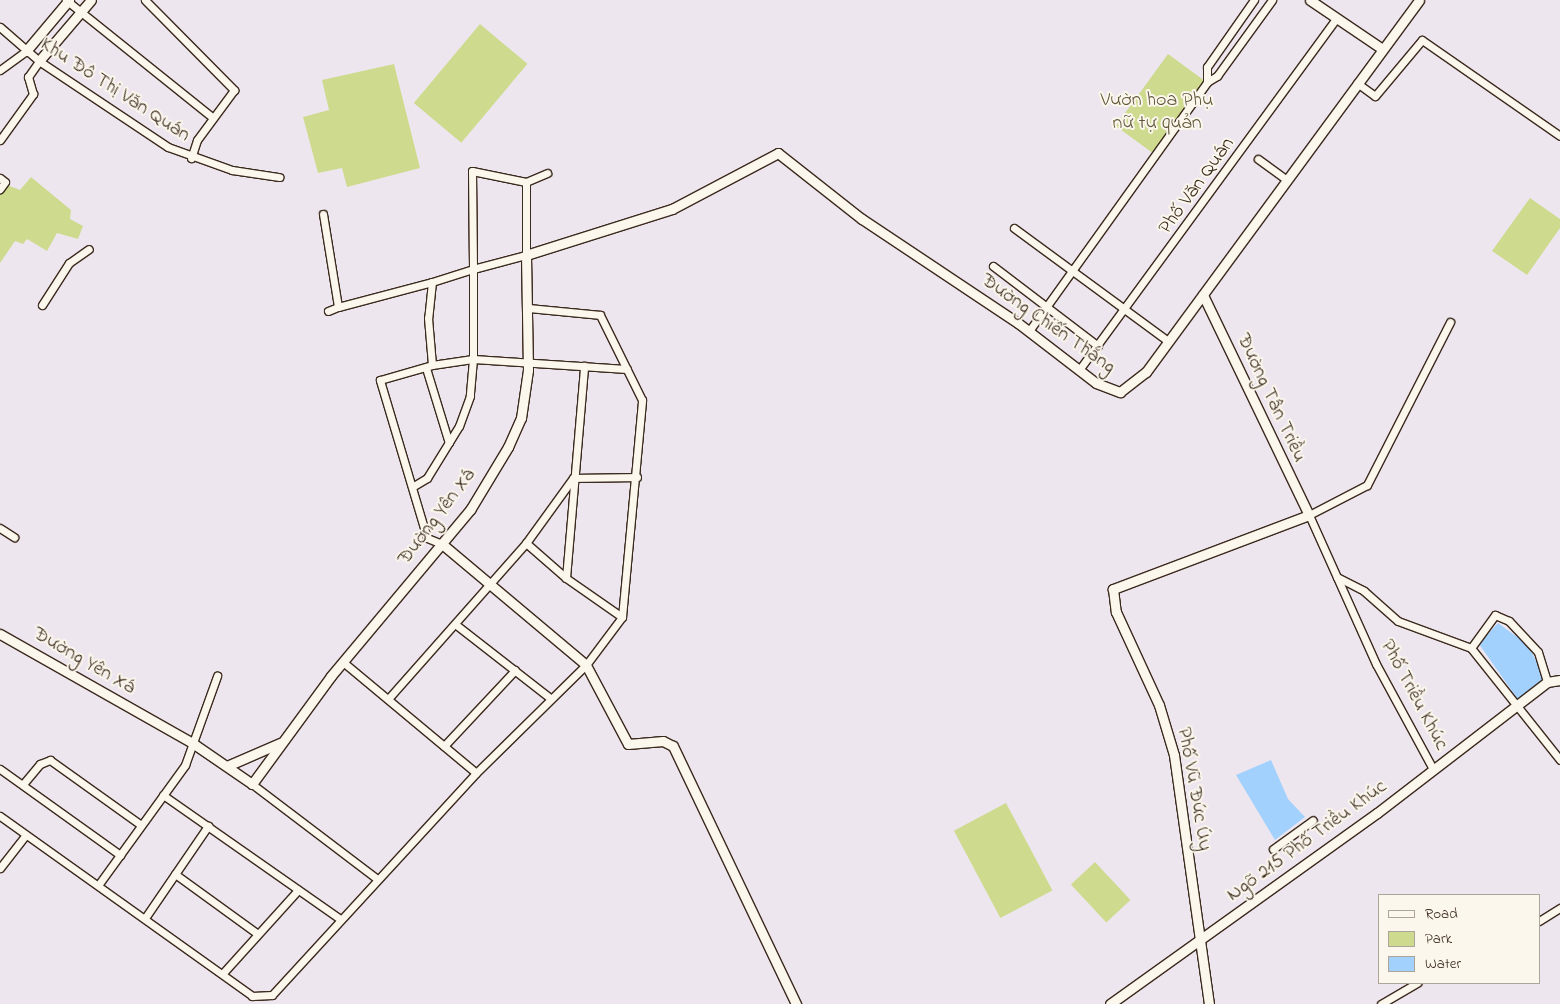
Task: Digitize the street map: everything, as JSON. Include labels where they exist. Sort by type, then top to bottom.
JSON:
[{"type":"street","points":[[0,70],[26,51],[68,0],[212,117]]},
{"type":"street","points":[[0,140],[33,94],[28,77],[39,61],[91,0]]},
{"type":"street","points":[[145,0],[234,90],[212,117],[191,158]]},
{"type":"street","points":[[1207,82],[1207,67],[1254,0]]},
{"type":"street","points":[[1029,332],[1074,273],[1207,82],[1216,76],[1272,0]]},
{"type":"street","points":[[1310,0],[1381,48]]},
{"type":"street","name":"Đường Chiến Thắng","points":[[526,255],[672,209],[778,153],[862,219],[1029,332],[1079,370],[1120,392],[1146,372],[1169,342],[1381,48],[1419,0]]},
{"type":"street","name":"Phố Văn Quán","points":[[1079,370],[1125,310],[1337,18]]},
{"type":"street","name":"Khu Đô Thị Văn Quán","points":[[0,27],[39,61],[191,158],[279,177]]},
{"type":"street","points":[[1357,83],[1375,96],[1422,40],[1560,136]]},
{"type":"street","points":[[1258,159],[1286,179]]},
{"type":"street","points":[[412,488],[427,478],[449,443],[470,396],[473,359],[472,171],[526,182],[547,173]]},
{"type":"street","points":[[0,178],[5,182],[0,189]]},
{"type":"street","name":"Đường Yên Xá","points":[[0,634],[190,742],[252,784],[343,662],[470,510],[508,447],[521,418],[528,362],[529,308],[526,255],[526,182]]},
{"type":"street","points":[[323,214],[338,307]]},
{"type":"street","points":[[1014,228],[1169,342]]},
{"type":"street","points":[[42,305],[69,263],[89,248]]},
{"type":"street","points":[[328,311],[526,255]]},
{"type":"street","points":[[993,266],[1046,309],[1098,346]]},
{"type":"street","points":[[432,282],[428,318],[429,366],[449,443]]},
{"type":"street","name":"Đường Tân Triều","points":[[1203,295],[1336,576]]},
{"type":"street","points":[[0,816],[25,836],[99,884],[252,996],[272,995],[376,878],[476,773],[550,698],[586,666],[622,617],[637,477],[642,400],[600,314],[529,308]]},
{"type":"street","points":[[1308,515],[1361,492],[1367,485],[1450,322]]},
{"type":"street","points":[[627,369],[473,359],[429,366],[380,380],[427,538],[442,544],[489,586],[586,666],[628,744],[663,741],[674,746],[796,1004]]},
{"type":"street","points":[[566,578],[584,366]]},
{"type":"street","points":[[573,478],[637,477]]},
{"type":"street","points":[[388,699],[526,543],[573,478]]},
{"type":"street","name":"Phố Vũ Đức Úy","points":[[1209,1004],[1174,755],[1159,705],[1116,612],[1113,589],[1308,515]]},
{"type":"street","points":[[0,528],[14,537]]},
{"type":"street","points":[[526,543],[566,578],[622,617]]},
{"type":"street","points":[[1336,576],[1364,591],[1398,621],[1471,648],[1560,760]]},
{"type":"street","name":"Phố Triều Khúc","points":[[1336,576],[1376,664],[1433,769],[1547,682],[1560,680]]},
{"type":"street","points":[[1471,648],[1495,615],[1521,630],[1544,662],[1547,682]]},
{"type":"street","points":[[455,624],[550,698]]},
{"type":"street","points":[[343,662],[476,773]]},
{"type":"street","points":[[444,746],[515,670]]},
{"type":"street","points":[[99,884],[185,765],[190,742],[217,676]]},
{"type":"street","name":"Đường Yên Xá","points":[[227,766],[283,742]]},
{"type":"street","points":[[24,784],[40,764],[50,760],[141,826]]},
{"type":"street","points":[[0,769],[24,784],[120,855]]},
{"type":"street","name":"Ngõ 215 Phố Triều Khúc","points":[[1110,1004],[1201,940],[1433,769]]},
{"type":"street","points":[[252,784],[376,878]]},
{"type":"street","points":[[163,795],[340,919]]},
{"type":"street","points":[[1273,849],[1312,820]]},
{"type":"street","points":[[145,918],[208,826]]},
{"type":"street","points":[[0,868],[25,836]]},
{"type":"street","points":[[176,874],[258,934]]},
{"type":"street","points":[[223,973],[298,890]]},
{"type":"street","points":[[1540,920],[1560,908]]},
{"type":"street","points":[[1381,1004],[1415,984]]},
{"type":"green space","points":[[480,24],[527,64],[461,143],[414,103]]},
{"type":"green space","name":"Vườn hoa Phụ nữ tự quản","points":[[1168,54],[1206,82],[1154,154],[1116,126]]},
{"type":"green space","points":[[394,64],[420,168],[347,187],[342,168],[318,173],[303,117],[329,110],[322,80]]},
{"type":"green space","points":[[31,177],[71,210],[70,219],[83,226],[78,239],[57,233],[47,251],[27,239],[23,244],[15,241],[0,263],[0,193],[7,185],[20,190]]},
{"type":"green space","points":[[1530,198],[1560,219],[1560,228],[1527,275],[1492,251]]},
{"type":"green space","points":[[1006,803],[1052,890],[1000,918],[954,831]]},
{"type":"green space","points":[[1095,862],[1130,900],[1106,923],[1071,885]]},
{"type":"water","points":[[1498,623],[1528,645],[1547,682],[1519,701],[1479,644]]},
{"type":"water","points":[[1271,760],[1288,799],[1305,817],[1275,840],[1236,775]]}]
